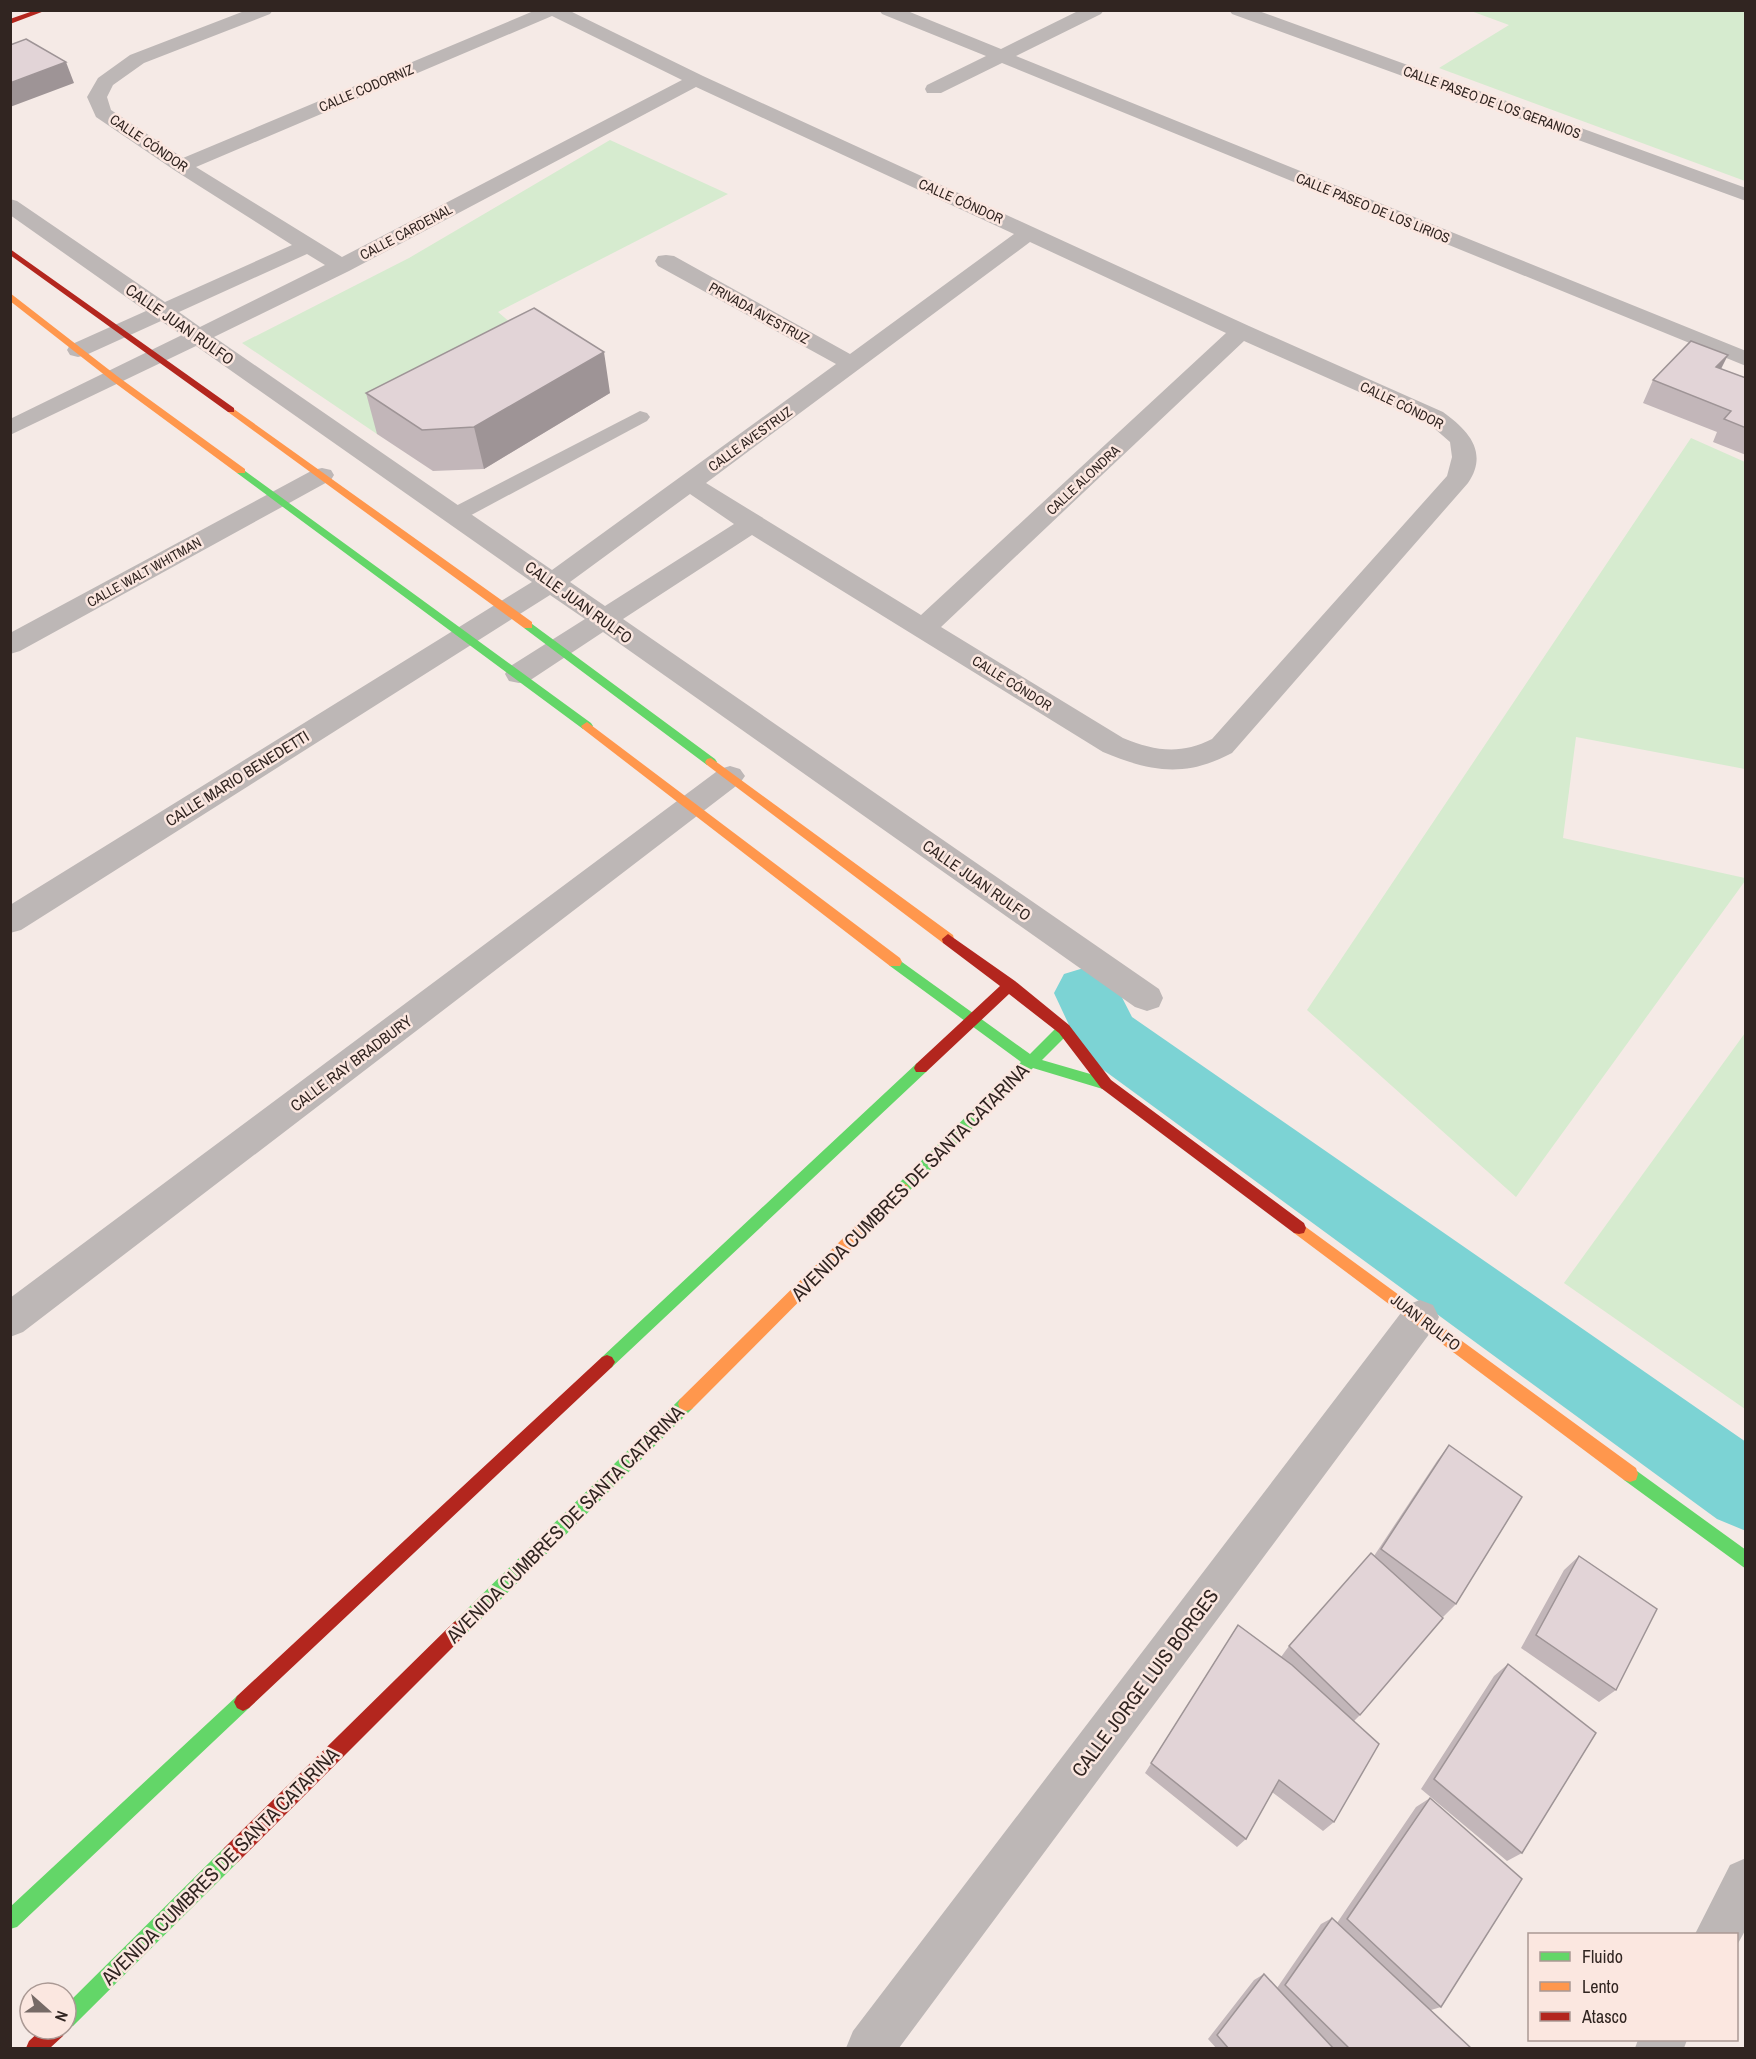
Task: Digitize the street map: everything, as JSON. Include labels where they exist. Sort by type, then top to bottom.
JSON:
[{"type":"street","points":[[10,22],[44,10]]},
{"type":"street","name":"CALLE CÓNDOR","points":[[264,10],[137,59],[105,82],[97,97],[104,113],[181,165],[341,266]]},
{"type":"street","name":"CALLE CÓNDOR","points":[[552,10],[696,80],[1241,331],[1435,417],[1459,434],[1466,456],[1459,478],[1222,746],[1204,757],[1182,761],[1137,756],[1113,745],[752,524],[690,483]]},
{"type":"street","name":"CALLE CODORNIZ","points":[[181,165],[552,10]]},
{"type":"street","points":[[888,10],[1000,58]]},
{"type":"street","points":[[934,89],[1095,10]]},
{"type":"street","name":"CALLE PASEO DE LOS GERANIOS","points":[[1238,10],[1746,195]]},
{"type":"street","name":"CALLE PASEO DE LOS LIRIOS","points":[[1000,58],[1746,359]]},
{"type":"street","name":"CALLE CARDENAL","points":[[10,428],[341,266],[696,80]]},
{"type":"street","name":"CALLE JUAN RULFO","points":[[10,206],[1147,998]]},
{"type":"street","name":"CALLE AVESTRUZ","points":[[464,636],[552,582],[1030,232]]},
{"type":"street","points":[[78,350],[307,246]]},
{"type":"street","points":[[12,254],[159,356],[560,648],[1010,985],[1064,1029]]},
{"type":"street","name":"PRIVADA AVESTRUZ","points":[[666,261],[852,364]]},
{"type":"street","points":[[10,296],[114,378],[519,674],[971,1020],[1031,1062]]},
{"type":"street","name":"CALLE ALONDRA","points":[[924,628],[1241,331]]},
{"type":"street","name":"CALLE WALT WHITMAN","points":[[10,645],[322,475]]},
{"type":"street","points":[[519,674],[752,524]]},
{"type":"street","name":"CALLE MARIO BENEDETTI","points":[[10,921],[464,636]]},
{"type":"street","name":"CALLE RAY BRADBURY","points":[[10,1320],[730,776]]},
{"type":"street","points":[[10,1920],[1010,985]]},
{"type":"street","name":"AVENIDA CUMBRES DE SANTA CATARINA","points":[[78,2007],[1064,1029]]},
{"type":"street","name":"JUAN RULFO","points":[[1064,1029],[1106,1084],[1746,1561]]},
{"type":"street","name":"JUAN RULFO","points":[[1031,1062],[1106,1084]]},
{"type":"street","name":"CALLE JORGE LUIS BORGES","points":[[870,2049],[1420,1317]]},
{"type":"street","points":[[1719,1933],[1746,1881]]},
{"type":"lane","points":[[455,515],[640,417]]},
{"type":"green space","points":[[1471,11],[1745,11],[1745,181],[1439,68],[1509,25]]},
{"type":"green space","points":[[610,140],[728,194],[498,312],[541,349],[377,434],[242,343],[409,258]]},
{"type":"green space","points":[[1691,438],[1745,462],[1745,769],[1576,737],[1563,838],[1745,878],[1745,881],[1516,1197],[1307,1010]]},
{"type":"green space","points":[[1745,1033],[1745,1409],[1564,1283]]},
{"type":"building","points":[[26,39],[66,62],[10,83],[10,45]]},
{"type":"building","points":[[534,308],[604,352],[474,427],[422,430],[366,393]]},
{"type":"building","points":[[1691,341],[1728,355],[1716,367],[1746,378],[1746,428],[1724,419],[1731,411],[1653,380]]},
{"type":"building","points":[[1449,1445],[1522,1497],[1456,1604],[1381,1549]]},
{"type":"building","points":[[1371,1553],[1443,1618],[1360,1715],[1289,1646]]},
{"type":"building","points":[[1579,1556],[1657,1609],[1616,1690],[1536,1635]]},
{"type":"building","points":[[1238,1625],[1292,1665],[1379,1744],[1334,1822],[1279,1780],[1246,1839],[1151,1763]]},
{"type":"building","points":[[1508,1664],[1596,1733],[1522,1853],[1434,1779]]},
{"type":"building","points":[[1430,1798],[1522,1879],[1441,2007],[1347,1919]]},
{"type":"building","points":[[1332,1918],[1472,2049],[1350,2049],[1285,1985]]},
{"type":"building","points":[[1264,1974],[1334,2049],[1229,2049],[1217,2035]]},
{"type":"waterway","points":[[1087,993],[1107,1036],[1746,1491]]},
{"type":"traffic: fast","points":[[241,471],[587,726]]},
{"type":"traffic: fast","points":[[528,625],[711,762]]},
{"type":"traffic: fast","points":[[895,962],[1031,1062],[1106,1084]]},
{"type":"traffic: fast","points":[[902,1189],[1064,1029]]},
{"type":"traffic: fast","points":[[607,1362],[921,1068]]},
{"type":"traffic: fast","points":[[460,1628],[686,1404]]},
{"type":"traffic: fast","points":[[1630,1474],[1746,1561]]},
{"type":"traffic: fast","points":[[10,1920],[243,1702]]},
{"type":"traffic: fast","points":[[78,2007],[231,1855]]},
{"type":"traffic: slow","points":[[10,296],[114,378],[241,471]]},
{"type":"traffic: slow","points":[[231,410],[528,625]]},
{"type":"traffic: slow","points":[[587,726],[895,962]]},
{"type":"traffic: slow","points":[[711,762],[948,939]]},
{"type":"traffic: slow","points":[[686,1404],[902,1189]]},
{"type":"traffic: slow","points":[[1299,1228],[1630,1474]]},
{"type":"traffic: jam","points":[[10,22],[44,10]]},
{"type":"traffic: jam","points":[[10,251],[231,410]]},
{"type":"traffic: jam","points":[[948,939],[1064,1029],[1106,1084],[1299,1228]]},
{"type":"traffic: jam","points":[[921,1068],[1010,985]]},
{"type":"traffic: jam","points":[[243,1702],[607,1362]]},
{"type":"traffic: jam","points":[[231,1855],[460,1628]]},
{"type":"traffic: jam","points":[[36,2048],[43,2041]]}]
